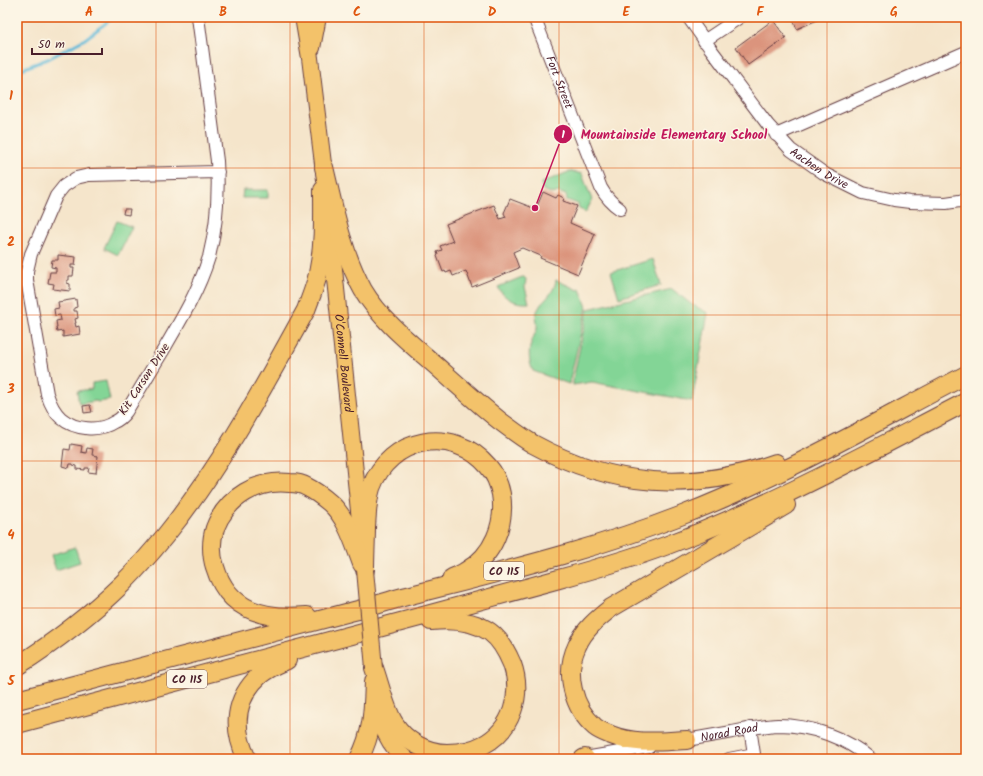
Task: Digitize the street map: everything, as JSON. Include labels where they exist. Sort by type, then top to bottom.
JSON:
[{"type":"highway","points":[[324,167],[348,258],[364,290],[384,318],[482,406],[510,428],[532,443],[578,464],[626,478],[648,481],[698,481],[738,475],[756,470],[801,453],[925,396]]},
{"type":"highway","points":[[17,666],[73,627],[123,583],[153,551],[179,518],[205,483],[231,443],[306,310],[314,288],[322,247],[324,167]]},
{"type":"highway","name":"CO 115","points":[[17,700],[585,549],[625,536],[717,501],[791,466],[966,375]]},
{"type":"highway","name":"CO 115","points":[[17,724],[387,626],[624,560],[681,540],[772,500],[966,402]]},
{"type":"highway","points":[[687,740],[652,742],[623,739],[612,736],[596,728],[584,716],[576,702],[572,687],[571,674],[574,653],[581,637],[587,629],[611,608],[940,415]]},
{"type":"highway","points":[[365,570],[367,508],[371,490],[376,476],[392,456],[412,445],[423,442],[445,442],[468,450],[479,457],[489,467],[496,478],[502,503],[501,523],[497,536],[488,550],[479,561],[467,571],[451,579],[383,603]]},
{"type":"highway","points":[[354,611],[295,617],[275,617],[246,607],[235,600],[225,589],[218,576],[213,560],[212,544],[215,529],[223,514],[244,492],[268,483],[295,483],[307,486],[331,503],[342,517],[350,532],[365,570]]},
{"type":"highway","points":[[374,668],[386,706],[393,722],[412,742],[425,749],[440,753],[455,753],[482,746],[505,726],[512,713],[516,700],[517,686],[515,675],[508,654],[500,642],[490,632],[462,621],[445,620],[387,626]]},
{"type":"highway","points":[[247,759],[238,735],[237,720],[243,696],[251,685],[261,674],[273,666],[357,634]]},
{"type":"highway","points":[[359,759],[367,743],[373,715],[374,668]]},
{"type":"main road","name":"O'Connell Boulevard","points":[[303,17],[310,58],[324,167],[374,668]]},
{"type":"main road","name":"O'Connell Boulevard","points":[[310,58],[318,17]]},
{"type":"main road","points":[[374,668],[378,708],[381,721],[392,744],[406,759]]},
{"type":"street","name":"Kit Carson Drive","points":[[198,17],[218,172],[216,219],[208,257],[201,278],[182,319],[126,412],[116,422],[102,427],[84,428],[67,423],[56,413],[47,394],[27,280],[27,271],[31,254],[56,196],[64,186],[76,178],[89,175],[218,172]]},
{"type":"street","name":"Fort Street","points":[[534,17],[601,188],[610,202],[620,209]]},
{"type":"street","name":"Aachen Drive","points":[[688,17],[704,41],[776,135],[790,150],[825,174],[863,193],[894,200],[946,204],[966,200]]},
{"type":"street","points":[[704,41],[740,17]]},
{"type":"street","points":[[776,135],[966,52]]},
{"type":"street","name":"Norad Road","points":[[583,759],[750,728],[778,725],[814,730],[845,741],[871,759]]},
{"type":"street","points":[[729,759],[754,757],[750,728]]},
{"type":"green space","points":[[571,171],[582,174],[592,200],[585,213],[579,209],[578,204],[567,200],[566,195],[558,192],[553,194],[543,190],[541,183]]},
{"type":"green space","points":[[243,190],[268,190],[268,198],[242,198]]},
{"type":"green space","points":[[117,221],[132,227],[118,255],[104,248]]},
{"type":"green space","points":[[653,259],[661,285],[619,298],[611,272]]},
{"type":"green space","points":[[522,277],[526,279],[525,287],[529,303],[519,303],[510,300],[503,295],[498,287]]},
{"type":"green space","points":[[556,280],[578,290],[580,289],[587,307],[569,384],[533,371],[529,359],[531,342],[537,329],[536,318],[538,309],[551,293]]},
{"type":"green space","points":[[672,289],[691,304],[708,313],[692,401],[592,382],[573,385],[588,309]]},
{"type":"green space","points":[[106,381],[110,400],[79,404],[77,391],[92,389],[92,383]]},
{"type":"green space","points":[[75,547],[80,562],[56,570],[51,555]]},
{"type":"building","points":[[635,17],[644,17],[638,21]]},
{"type":"building","points":[[792,17],[824,17],[797,29]]},
{"type":"building","points":[[773,20],[786,38],[748,65],[736,47]]},
{"type":"building","points":[[543,192],[556,198],[558,195],[564,198],[563,201],[577,206],[570,223],[595,234],[578,274],[540,258],[541,256],[522,248],[513,252],[519,268],[472,287],[466,271],[453,276],[451,271],[446,273],[445,271],[443,272],[437,252],[442,250],[440,246],[453,241],[446,224],[494,205],[500,219],[506,217],[504,213],[510,199],[536,209]]},
{"type":"building","points":[[124,209],[130,209],[129,215],[123,214]]},
{"type":"building","points":[[58,255],[76,257],[75,265],[71,265],[71,268],[74,268],[73,276],[69,276],[69,280],[67,280],[67,283],[70,284],[70,291],[53,289],[54,284],[48,283],[50,272],[56,272],[56,268],[51,267],[52,260],[58,260]]},
{"type":"building","points":[[76,299],[77,307],[74,308],[74,311],[77,311],[78,318],[75,319],[75,323],[76,327],[79,326],[80,334],[63,337],[63,331],[57,332],[56,321],[61,320],[60,315],[55,316],[54,309],[59,308],[58,302]]},
{"type":"building","points":[[90,405],[92,412],[84,413],[83,406]]},
{"type":"building","points":[[71,444],[82,446],[81,452],[86,453],[87,448],[93,449],[92,455],[98,456],[96,473],[88,472],[89,468],[85,468],[85,470],[77,469],[77,466],[73,464],[70,464],[69,468],[62,466],[64,449],[70,450]]},
{"type":"waterway","points":[[17,71],[50,58],[85,39],[114,17]]},
{"type":"place","name":"Mountainside Elementary School","points":[[535,208]]}]
